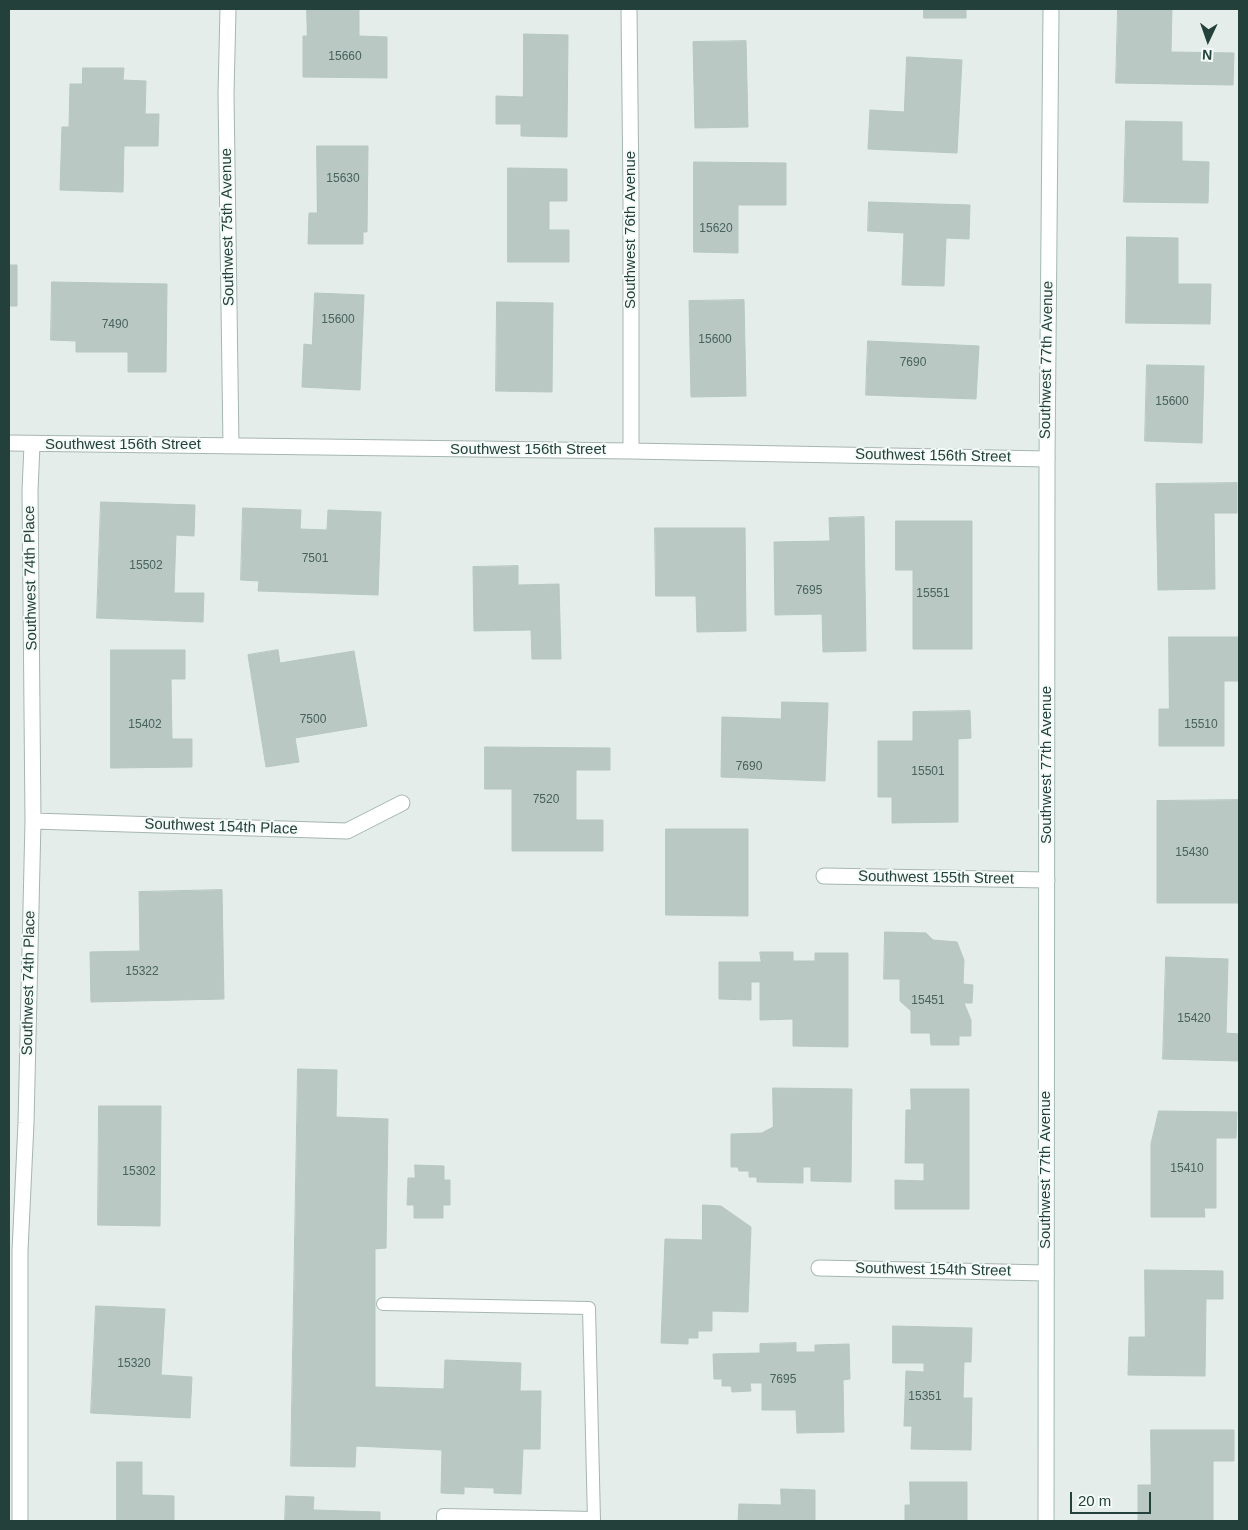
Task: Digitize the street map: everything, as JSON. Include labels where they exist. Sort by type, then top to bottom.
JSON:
[{"type":"street","name":"Southwest 75th Avenue","points":[[228,9],[226,94],[232,446]]},
{"type":"street","name":"Southwest 76th Avenue","points":[[629,9],[632,193],[630,451]]},
{"type":"street","name":"Southwest 77th Avenue","points":[[1046,1521],[1046,459],[1050,9]]},
{"type":"street","name":"Southwest 156th Street","points":[[9,443],[630,451],[1046,459]]},
{"type":"street","name":"Southwest 74th Place","points":[[20,1521],[20,1250],[26,1123],[33,822],[30,491],[32,444]]},
{"type":"street","name":"Southwest 154th Place","points":[[33,822],[347,831],[402,803]]},
{"type":"street","name":"Southwest 155th Street","points":[[824,876],[1047,880]]},
{"type":"street","name":"Southwest 154th Street","points":[[819,1268],[1046,1273]]},
{"type":"lane","points":[[383,1304],[589,1308],[594,1520],[443,1515],[443,1521]]},
{"type":"building","points":[[307,9],[359,9],[359,36],[387,37],[387,78],[303,77],[303,36],[307,36]]},
{"type":"building","points":[[924,9],[966,9],[966,18],[924,18]]},
{"type":"building","points":[[1118,9],[1172,9],[1171,52],[1234,53],[1233,85],[1116,83]]},
{"type":"building","points":[[524,34],[568,35],[567,137],[521,136],[521,124],[496,124],[496,96],[523,97]]},
{"type":"building","points":[[746,41],[748,127],[695,128],[693,42]]},
{"type":"building","points":[[907,57],[962,60],[957,153],[868,149],[870,110],[904,112]]},
{"type":"building","points":[[83,68],[124,68],[123,80],[146,81],[145,114],[159,114],[158,146],[124,146],[123,192],[60,190],[62,127],[69,127],[70,84],[82,84]]},
{"type":"building","points":[[1126,121],[1182,122],[1182,161],[1209,162],[1208,203],[1124,202]]},
{"type":"building","points":[[317,146],[368,146],[367,232],[363,232],[363,244],[308,244],[309,213],[317,213]]},
{"type":"building","points":[[694,162],[786,163],[786,205],[738,205],[738,253],[694,252]]},
{"type":"building","points":[[508,168],[567,169],[567,201],[549,201],[549,230],[569,230],[569,262],[508,262]]},
{"type":"building","points":[[869,202],[970,205],[969,239],[946,238],[944,286],[902,285],[904,233],[868,231]]},
{"type":"building","points":[[1127,237],[1178,238],[1178,284],[1211,284],[1210,324],[1126,323]]},
{"type":"building","points":[[9,265],[17,265],[17,306],[9,306]]},
{"type":"building","points":[[52,282],[167,284],[166,372],[128,372],[128,352],[76,352],[76,341],[51,340]]},
{"type":"building","points":[[315,293],[364,295],[360,390],[302,387],[304,344],[312,345]]},
{"type":"building","points":[[744,300],[746,396],[691,397],[689,301]]},
{"type":"building","points":[[497,302],[553,303],[552,392],[496,391]]},
{"type":"building","points":[[868,341],[979,346],[976,399],[866,395]]},
{"type":"building","points":[[1147,365],[1204,366],[1202,443],[1145,441]]},
{"type":"building","points":[[1237,483],[1237,513],[1214,513],[1215,589],[1158,590],[1156,484]]},
{"type":"building","points":[[101,502],[195,505],[194,536],[176,535],[174,593],[204,593],[203,622],[97,618]]},
{"type":"building","points":[[243,508],[301,510],[300,529],[327,530],[328,510],[381,512],[378,595],[258,591],[259,581],[241,580]]},
{"type":"building","points":[[864,517],[866,651],[823,652],[822,614],[775,615],[774,542],[830,541],[829,518]]},
{"type":"building","points":[[896,521],[972,521],[972,649],[913,649],[913,570],[896,570]]},
{"type":"building","points":[[655,528],[745,528],[746,631],[697,632],[696,596],[656,596]]},
{"type":"building","points":[[518,566],[518,585],[559,584],[561,659],[532,659],[531,630],[474,631],[473,567]]},
{"type":"building","points":[[1169,637],[1239,637],[1239,681],[1224,681],[1224,746],[1159,746],[1159,709],[1169,709]]},
{"type":"building","points":[[111,650],[185,650],[185,679],[171,679],[172,739],[192,739],[192,767],[111,768]]},
{"type":"building","points":[[278,650],[280,663],[354,651],[367,726],[295,738],[299,762],[266,767],[248,655]]},
{"type":"building","points":[[782,702],[828,703],[825,781],[721,777],[722,717],[781,719]]},
{"type":"building","points":[[970,711],[971,738],[958,739],[958,822],[892,823],[892,797],[878,797],[878,741],[913,741],[913,712]]},
{"type":"building","points":[[485,747],[610,748],[610,770],[576,770],[576,820],[603,820],[603,851],[512,851],[512,789],[485,789]]},
{"type":"building","points":[[1239,800],[1239,903],[1157,903],[1157,801]]},
{"type":"building","points":[[666,829],[748,829],[748,916],[666,915]]},
{"type":"building","points":[[222,890],[224,999],[91,1002],[90,952],[140,951],[139,892]]},
{"type":"building","points":[[885,932],[926,933],[933,940],[957,942],[964,960],[963,984],[973,985],[972,1003],[964,1003],[971,1020],[971,1036],[959,1036],[959,1045],[931,1045],[930,1033],[911,1033],[911,1011],[900,1001],[900,979],[884,979]]},
{"type":"building","points":[[760,952],[793,952],[793,961],[815,961],[815,953],[848,953],[848,1047],[793,1046],[793,1019],[760,1020],[760,982],[751,982],[751,1000],[719,999],[719,962],[761,962]]},
{"type":"building","points":[[1166,957],[1228,959],[1226,1033],[1239,1034],[1239,1061],[1163,1059]]},
{"type":"building","points":[[298,1069],[337,1070],[336,1117],[388,1119],[386,1248],[375,1249],[375,1387],[444,1389],[445,1360],[521,1363],[520,1391],[541,1391],[540,1449],[523,1449],[521,1494],[494,1493],[494,1488],[464,1487],[464,1494],[441,1493],[442,1450],[356,1446],[355,1467],[291,1466]]},
{"type":"building","points":[[773,1088],[852,1089],[851,1182],[811,1181],[811,1167],[803,1167],[803,1183],[757,1182],[757,1177],[749,1177],[749,1171],[739,1171],[738,1167],[731,1167],[731,1134],[762,1133],[773,1127]]},
{"type":"building","points":[[911,1089],[969,1089],[969,1209],[895,1209],[895,1180],[924,1181],[924,1163],[905,1163],[906,1110],[911,1110]]},
{"type":"building","points":[[99,1106],[161,1106],[160,1226],[98,1225]]},
{"type":"building","points":[[1159,1111],[1237,1112],[1236,1138],[1216,1138],[1216,1208],[1204,1208],[1205,1217],[1151,1217],[1151,1144]]},
{"type":"building","points":[[415,1165],[444,1166],[444,1180],[450,1180],[450,1205],[443,1205],[443,1218],[414,1218],[414,1205],[407,1205],[408,1178],[415,1178]]},
{"type":"building","points":[[703,1205],[721,1206],[751,1227],[748,1312],[712,1311],[712,1331],[698,1331],[698,1338],[688,1338],[688,1344],[661,1343],[665,1239],[702,1240]]},
{"type":"building","points":[[1145,1270],[1223,1271],[1223,1299],[1206,1299],[1205,1376],[1128,1375],[1129,1337],[1145,1337]]},
{"type":"building","points":[[96,1306],[165,1309],[161,1375],[192,1377],[190,1418],[91,1413]]},
{"type":"building","points":[[893,1326],[972,1328],[971,1362],[964,1362],[963,1398],[972,1398],[971,1450],[911,1449],[912,1426],[904,1426],[906,1371],[924,1372],[924,1363],[893,1363]]},
{"type":"building","points":[[796,1343],[796,1352],[815,1352],[815,1345],[849,1344],[850,1379],[843,1380],[844,1432],[797,1433],[796,1410],[762,1410],[762,1383],[750,1383],[751,1391],[732,1392],[731,1386],[722,1386],[722,1379],[714,1379],[713,1354],[760,1353],[760,1344]]},
{"type":"building","points":[[1151,1430],[1234,1430],[1234,1461],[1213,1461],[1213,1521],[1138,1521],[1138,1485],[1151,1485]]},
{"type":"building","points":[[117,1462],[142,1462],[142,1495],[174,1496],[174,1521],[117,1521]]},
{"type":"building","points":[[910,1482],[967,1482],[967,1521],[905,1521],[905,1505],[910,1505]]},
{"type":"building","points":[[781,1489],[815,1490],[815,1521],[738,1521],[739,1504],[781,1505]]},
{"type":"building","points":[[286,1496],[314,1497],[313,1510],[380,1512],[380,1521],[285,1521]]}]
